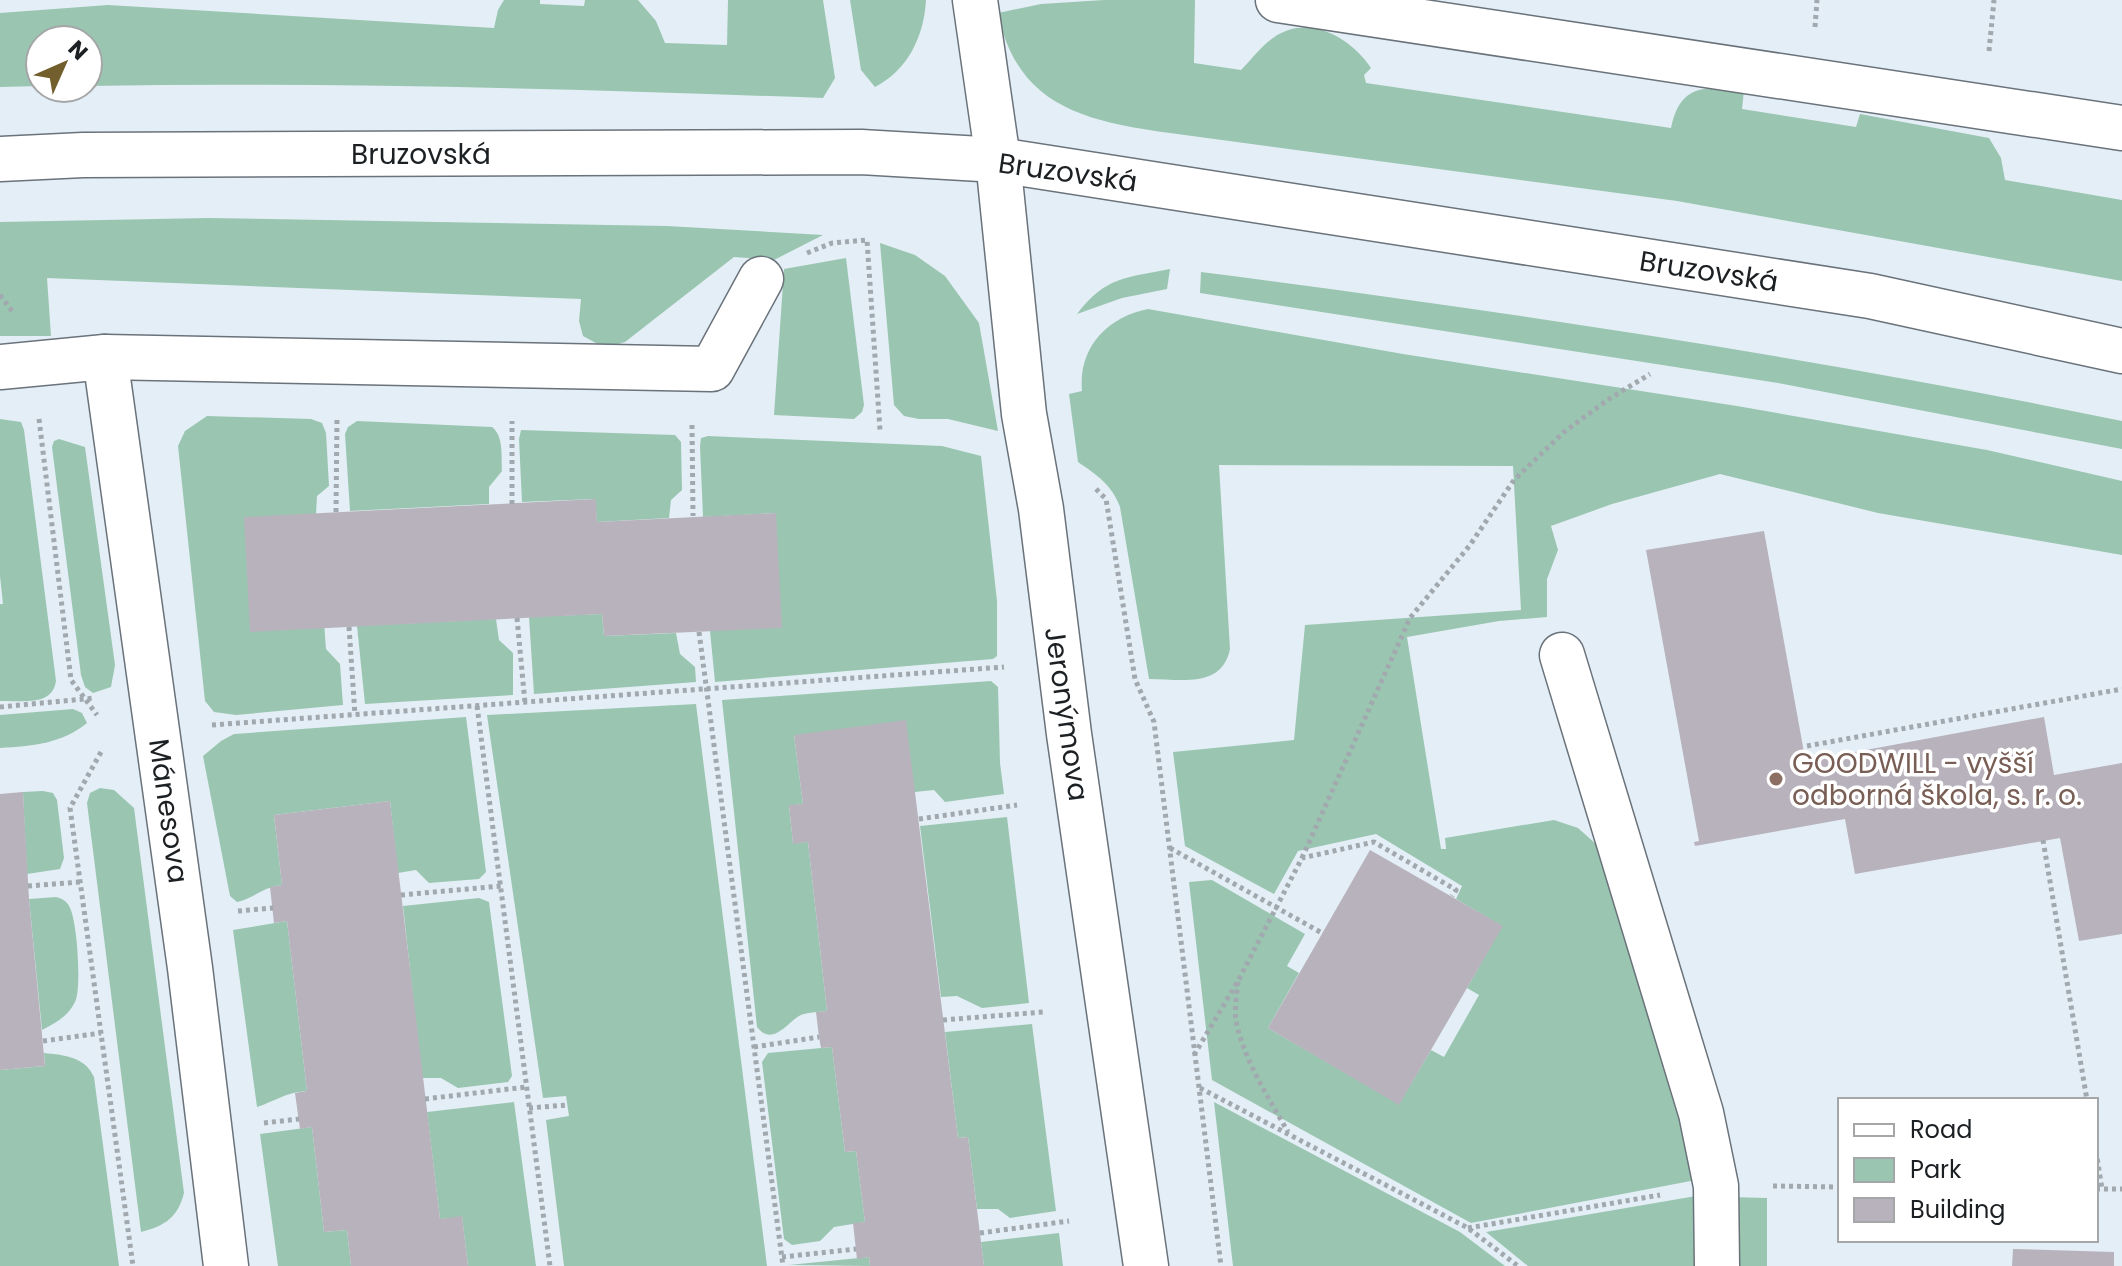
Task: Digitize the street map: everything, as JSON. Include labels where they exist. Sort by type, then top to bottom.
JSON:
[{"type":"street","name":"Jeronýmova","points":[[975,0],[998,160],[1024,414],[1041,509],[1069,734],[1146,1266]]},
{"type":"street","points":[[1278,0],[2122,128]]},
{"type":"street","name":"Bruzovská","points":[[0,159],[83,155],[861,152],[998,160],[1870,296],[2122,351]]},
{"type":"street","points":[[0,367],[105,357],[712,369],[761,279]]},
{"type":"street","name":"Mánesova","points":[[105,357],[190,968],[226,1266]]},
{"type":"street","points":[[1562,655],[1701,1113],[1716,1186],[1717,1266]]},
{"type":"path","points":[[1815,31],[1817,0]]},
{"type":"path","points":[[1988,58],[1994,0]]},
{"type":"path","points":[[867,240],[880,430]]},
{"type":"path","points":[[1194,1056],[1238,981],[1302,858],[1410,618],[1470,545],[1514,480],[1564,432],[1650,374]]},
{"type":"path","points":[[336,512],[337,408]]},
{"type":"path","points":[[38,414],[71,680],[99,717]]},
{"type":"path","points":[[512,415],[512,504]]},
{"type":"path","points":[[692,423],[693,516]]},
{"type":"path","points":[[1090,484],[1106,499],[1135,679],[1154,722],[1221,1266]]},
{"type":"path","points":[[517,618],[525,703]]},
{"type":"path","points":[[349,627],[355,715]]},
{"type":"path","points":[[699,632],[783,1266]]},
{"type":"path","points":[[0,707],[152,692],[196,726],[1010,667]]},
{"type":"path","points":[[1807,746],[2122,689]]},
{"type":"path","points":[[477,706],[550,1266]]},
{"type":"path","points":[[100,743],[101,755],[70,808],[133,1266]]},
{"type":"path","points":[[919,819],[1017,805]]},
{"type":"path","points":[[2043,840],[2087,1098]]},
{"type":"path","points":[[1302,858],[1374,842],[1456,890],[1452,896]]},
{"type":"path","points":[[1170,848],[1322,933]]},
{"type":"path","points":[[28,886],[80,882]]},
{"type":"path","points":[[401,895],[501,886]]},
{"type":"path","points":[[232,911],[273,908]]},
{"type":"path","points":[[1238,981],[1235,1018],[1244,1047],[1289,1133]]},
{"type":"path","points":[[943,1020],[1043,1012]]},
{"type":"path","points":[[43,1041],[101,1033]]},
{"type":"path","points":[[754,1047],[819,1037]]},
{"type":"path","points":[[425,1099],[526,1087]]},
{"type":"path","points":[[1199,1087],[1468,1228],[1518,1266]]},
{"type":"path","points":[[529,1108],[567,1105]]},
{"type":"path","points":[[260,1123],[299,1119]]},
{"type":"path","points":[[1468,1228],[1716,1186],[1838,1187]]},
{"type":"path","points":[[2099,1189],[2122,1189]]},
{"type":"path","points":[[980,1233],[1069,1221]]},
{"type":"path","points":[[782,1257],[856,1249]]},
{"type":"green space","points":[[504,0],[540,0],[540,4],[584,6],[585,0],[638,0],[656,21],[665,43],[727,45],[728,0],[823,0],[835,78],[823,98],[456,87],[104,86],[104,24],[24,24],[24,86],[0,87],[0,13],[108,5],[494,28]]},
{"type":"green space","points":[[850,0],[926,0],[922,26],[912,51],[897,71],[875,87],[861,70]]},
{"type":"green space","points":[[1195,0],[1194,63],[1241,70],[1273,38],[1286,31],[1314,28],[1340,38],[1362,57],[1371,68],[1364,75],[1366,83],[1671,128],[1675,113],[1688,95],[1707,88],[1744,90],[1742,109],[1856,127],[1860,114],[1989,138],[2001,158],[2005,180],[2122,200],[2122,281],[1677,201],[1155,131],[1099,120],[1053,100],[1034,85],[1007,43],[998,13],[1041,4]]},
{"type":"green space","points":[[208,218],[667,226],[823,235],[774,260],[734,257],[625,342],[605,348],[583,336],[579,321],[581,299],[47,278],[51,336],[0,336],[0,222]]},
{"type":"green space","points":[[880,243],[915,255],[945,276],[979,323],[998,431],[948,419],[904,416],[894,405]]},
{"type":"green space","points":[[846,258],[864,405],[862,412],[854,419],[774,415],[784,269]]},
{"type":"green space","points":[[1170,269],[1167,289],[1122,298],[1077,314],[1108,285],[1129,277]]},
{"type":"green space","points":[[1201,272],[1663,338],[2008,398],[2122,421],[2122,449],[1778,383],[1200,293]]},
{"type":"green space","points":[[1148,309],[1987,450],[2122,481],[2122,555],[1878,513],[1720,474],[1612,504],[1551,526],[1558,550],[1547,579],[1547,617],[1499,621],[1407,637],[1441,849],[1446,849],[1445,838],[1554,820],[1578,828],[1597,845],[1684,1096],[1696,1180],[1471,1223],[1212,1080],[1189,882],[1212,880],[1305,934],[1287,966],[1299,973],[1268,1028],[1399,1104],[1431,1050],[1444,1057],[1479,995],[1467,988],[1502,926],[1456,899],[1462,886],[1376,834],[1298,851],[1274,894],[1185,846],[1173,752],[1294,740],[1305,625],[1521,610],[1513,466],[1219,465],[1230,649],[1218,671],[1209,676],[1186,680],[1149,679],[1120,507],[1098,476],[1078,462],[1069,394],[1082,391],[1085,361],[1098,337],[1120,319]]},
{"type":"green space","points":[[207,416],[311,419],[322,423],[326,433],[329,486],[317,496],[316,514],[326,649],[340,664],[343,705],[236,715],[214,712],[205,701],[178,446],[185,431]]},
{"type":"green space","points":[[0,419],[21,422],[24,430],[56,681],[49,695],[35,700],[0,701],[0,604],[3,604],[0,576]]},
{"type":"green space","points":[[357,421],[492,427],[500,441],[502,471],[489,487],[489,504],[350,511],[345,434],[348,427]]},
{"type":"green space","points":[[521,430],[675,435],[681,442],[682,490],[671,500],[669,518],[597,522],[595,499],[522,502]]},
{"type":"green space","points":[[701,438],[942,446],[981,456],[997,601],[997,656],[993,659],[715,682],[710,631],[776,513],[703,517],[700,446]]},
{"type":"green space","points":[[59,439],[85,447],[115,665],[111,687],[93,693],[85,687],[81,675],[52,447],[54,441]]},
{"type":"green space","points":[[602,614],[604,636],[676,633],[680,654],[695,667],[696,682],[534,694],[529,617]]},
{"type":"green space","points":[[496,619],[499,640],[513,653],[513,695],[365,704],[357,626]]},
{"type":"green space","points":[[991,681],[998,687],[1004,794],[945,802],[934,790],[915,792],[794,735],[803,804],[789,806],[793,843],[808,842],[827,1011],[801,1015],[775,1034],[763,1033],[757,1027],[722,700]]},
{"type":"green space","points":[[696,704],[767,1266],[564,1266],[546,1120],[569,1116],[566,1096],[543,1098],[487,715]]},
{"type":"green space","points":[[73,709],[82,713],[87,723],[77,730],[35,745],[0,748],[0,715]]},
{"type":"green space","points":[[466,717],[486,872],[479,879],[429,883],[416,870],[398,873],[390,801],[274,815],[282,885],[237,902],[230,896],[203,756],[221,741],[234,734]]},
{"type":"green space","points":[[100,788],[114,790],[134,808],[184,1193],[169,1219],[141,1232],[87,803],[90,793]]},
{"type":"green space","points":[[23,792],[53,793],[57,800],[64,858],[60,869],[27,874]]},
{"type":"green space","points":[[1007,817],[1029,1003],[982,1008],[957,996],[941,997],[920,826]]},
{"type":"green space","points":[[56,897],[66,902],[73,915],[78,955],[77,995],[65,1015],[42,1030],[29,899]]},
{"type":"green space","points":[[479,898],[489,902],[512,1076],[508,1082],[458,1088],[441,1078],[422,1078],[403,906]]},
{"type":"green space","points":[[287,921],[307,1091],[257,1107],[233,930]]},
{"type":"green space","points":[[1032,1024],[1056,1211],[1010,1218],[998,1209],[977,1209],[968,1137],[958,1138],[945,1032]]},
{"type":"green space","points":[[832,1047],[845,1152],[856,1151],[865,1222],[834,1227],[820,1241],[792,1245],[784,1239],[762,1062],[768,1053]]},
{"type":"green space","points":[[44,1053],[80,1061],[94,1077],[119,1266],[0,1266],[0,1070],[45,1066]]},
{"type":"green space","points":[[514,1102],[536,1266],[468,1266],[462,1217],[440,1219],[427,1112]]},
{"type":"green space","points":[[1214,1102],[1460,1232],[1505,1266],[1233,1266]]},
{"type":"green space","points":[[312,1127],[324,1232],[347,1230],[351,1266],[278,1266],[260,1134]]},
{"type":"green space","points":[[1696,1196],[1698,1266],[1528,1266],[1486,1232]]},
{"type":"green space","points":[[1728,1197],[1767,1198],[1767,1266],[1731,1266]]},
{"type":"green space","points":[[1059,1233],[1063,1266],[984,1266],[981,1242]]},
{"type":"green space","points":[[869,1257],[870,1266],[789,1265]]},
{"type":"building","points":[[596,499],[597,522],[776,513],[782,628],[604,636],[602,614],[250,632],[244,517]]},
{"type":"building","points":[[1764,531],[1805,758],[1812,760],[2044,717],[2054,775],[2122,763],[2122,934],[2079,941],[2060,838],[1855,874],[1845,819],[1695,846],[1694,842],[1699,841],[1646,550]]},
{"type":"building","points":[[906,720],[958,1138],[968,1137],[984,1266],[870,1266],[869,1257],[857,1259],[853,1223],[865,1222],[856,1151],[845,1152],[832,1047],[821,1048],[819,1037],[816,1012],[827,1011],[808,842],[793,844],[789,805],[803,804],[794,735]]},
{"type":"building","points":[[23,792],[29,899],[45,1066],[0,1070],[0,794]]},
{"type":"building","points":[[390,801],[440,1219],[462,1216],[468,1266],[351,1266],[347,1230],[324,1232],[312,1127],[300,1129],[295,1093],[307,1091],[287,921],[274,923],[270,887],[282,885],[274,815]]},
{"type":"building","points":[[1370,850],[1503,926],[1399,1105],[1268,1028]]},
{"type":"building","points":[[2013,1249],[2114,1252],[2114,1266],[2012,1266]]},
{"type":"place","name":"GOODWILL - vyšší odborná škola, s. r. o.","points":[[1776,779]]}]
